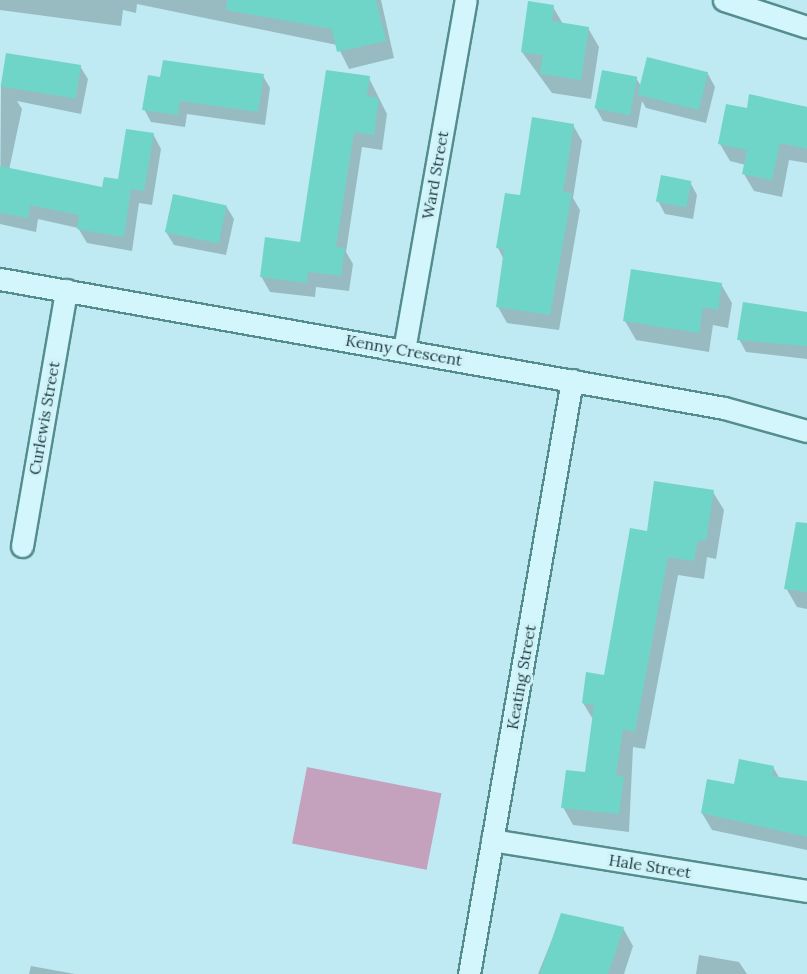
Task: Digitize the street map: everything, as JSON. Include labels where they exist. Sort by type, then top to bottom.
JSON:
[{"type":"street","name":"Ward Street","points":[[404,350],[466,0]]},
{"type":"street","points":[[724,0],[807,27]]},
{"type":"street","name":"Kenny Crescent","points":[[0,279],[724,408],[807,430]]},
{"type":"street","name":"Curlewis Street","points":[[22,546],[66,290]]},
{"type":"street","name":"Keating Street","points":[[469,974],[572,380]]},
{"type":"street","name":"Hale Street","points":[[492,840],[807,891]]},
{"type":"shaded area","points":[[307,767],[441,793],[427,870],[292,844]]},
{"type":"building","points":[[227,0],[376,0],[386,41],[337,52],[332,29],[226,10]]},
{"type":"building","points":[[528,1],[554,5],[552,21],[589,27],[581,80],[540,74],[543,55],[521,52]]},
{"type":"building","points":[[6,53],[81,65],[76,98],[1,87]]},
{"type":"building","points":[[647,57],[708,72],[699,110],[638,95]]},
{"type":"building","points":[[163,60],[264,74],[258,112],[180,101],[178,115],[142,110],[148,75],[160,77]]},
{"type":"building","points":[[326,70],[370,76],[367,96],[379,98],[374,135],[354,132],[336,247],[345,248],[341,276],[308,272],[307,283],[260,277],[265,237],[300,242]]},
{"type":"building","points":[[602,70],[637,77],[630,115],[595,108]]},
{"type":"building","points":[[749,94],[807,107],[807,149],[780,143],[772,180],[742,174],[747,150],[718,144],[726,104],[747,108]]},
{"type":"building","points":[[532,117],[574,124],[563,192],[572,193],[550,315],[496,307],[504,249],[496,248],[505,193],[520,195]]},
{"type":"building","points":[[126,129],[154,133],[144,191],[131,189],[124,237],[77,229],[79,215],[30,205],[28,218],[0,213],[0,166],[102,187],[104,177],[118,179]]},
{"type":"building","points":[[661,175],[691,181],[686,207],[656,202]]},
{"type":"building","points":[[173,194],[227,205],[219,244],[165,232]]},
{"type":"building","points":[[631,269],[722,283],[718,310],[703,307],[699,333],[623,321]]},
{"type":"building","points":[[743,302],[807,312],[807,346],[737,340]]},
{"type":"building","points":[[654,481],[714,490],[706,541],[698,540],[694,561],[668,557],[635,732],[623,729],[616,776],[624,776],[619,814],[561,808],[566,770],[585,772],[594,705],[582,703],[586,672],[604,675],[630,528],[647,531]]},
{"type":"building","points":[[796,522],[807,523],[807,592],[784,589]]},
{"type":"building","points":[[739,759],[774,766],[772,776],[807,781],[807,837],[701,813],[707,779],[734,784]]},
{"type":"building","points":[[561,913],[624,927],[608,974],[540,974]]}]
